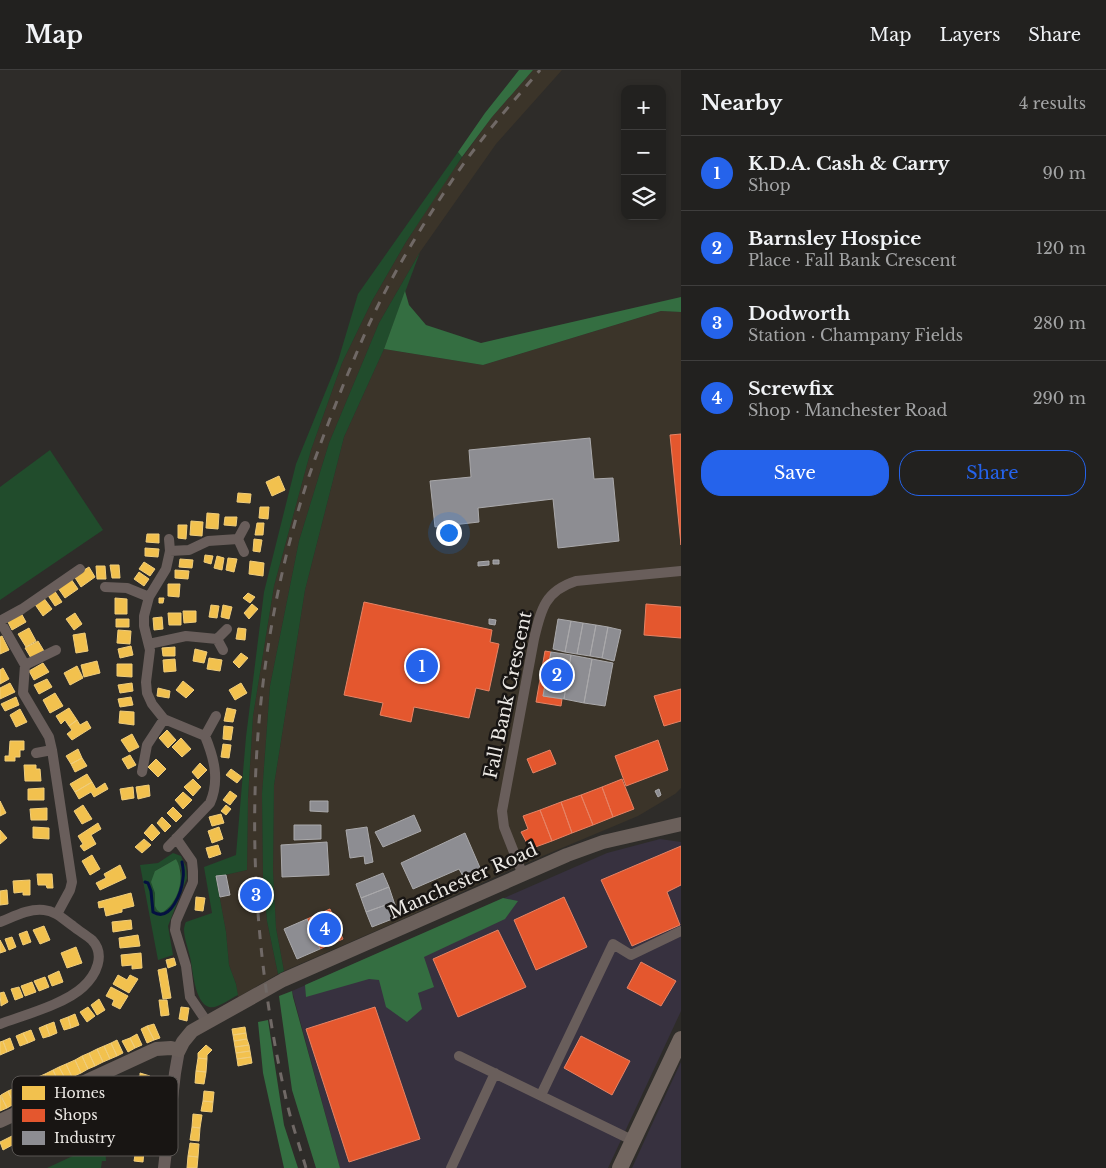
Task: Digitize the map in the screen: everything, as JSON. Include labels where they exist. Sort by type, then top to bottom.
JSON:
[{"type":"highway","points":[[620,1168],[681,1039]]},
{"type":"main road","name":"Manchester Road","points":[[179,1050],[192,1031],[283,980],[567,855],[603,842],[681,824]]},
{"type":"main road","points":[[99,1076],[156,1050],[171,1048],[179,1050]]},
{"type":"main road","points":[[0,1121],[12,1116]]},
{"type":"street","points":[[238,539],[245,526]]},
{"type":"street","points":[[169,539],[170,551],[166,569],[149,597],[144,616],[150,659],[146,682],[148,693],[152,704],[164,719],[205,736]]},
{"type":"street","points":[[170,551],[189,550],[208,542],[238,539]]},
{"type":"street","points":[[238,539],[244,552]]},
{"type":"street","points":[[57,914],[70,890],[72,882],[52,750],[49,738],[23,693],[25,665],[0,621],[22,609],[80,569]]},
{"type":"street","name":"Fall Bank Crescent","points":[[523,875],[504,827],[502,811],[534,639],[544,603],[557,589],[576,582],[681,571]]},
{"type":"street","points":[[105,587],[127,588],[149,597]]},
{"type":"street","points":[[217,639],[227,629]]},
{"type":"street","points":[[149,644],[186,636],[217,639]]},
{"type":"street","points":[[217,639],[223,650]]},
{"type":"street","points":[[25,665],[56,650]]},
{"type":"street","points":[[168,847],[210,803],[213,795],[216,785],[216,773],[205,736],[216,716]]},
{"type":"street","points":[[142,772],[147,745],[164,719]]},
{"type":"street","points":[[36,753],[52,750]]},
{"type":"street","points":[[176,838],[192,861],[193,871],[192,882],[176,921],[175,930],[186,966],[190,997],[207,1022]]},
{"type":"street","points":[[0,922],[38,909],[46,910],[57,914],[92,941],[99,956],[98,966],[92,977],[72,996],[0,1024]]},
{"type":"street","points":[[541,1096],[613,944],[631,955],[681,931]]},
{"type":"street","points":[[175,1076],[179,1050]]},
{"type":"street","points":[[459,1056],[634,1141]]},
{"type":"street","points":[[451,1168],[495,1073]]},
{"type":"shaded area","points":[[533,70],[562,70],[496,144],[420,252],[379,323],[329,443],[299,541],[270,686],[262,794],[263,876],[267,921],[278,974],[238,997],[236,984],[229,965],[226,932],[216,877],[247,870],[248,798],[253,716],[274,586],[311,450],[342,363],[372,301],[406,242],[448,177],[492,117]]},
{"type":"shaded area","points":[[661,311],[681,312],[681,788],[675,794],[638,816],[519,866],[284,971],[276,928],[273,871],[274,785],[305,590],[344,437],[384,349],[483,365]]},
{"type":"shaded area","points":[[660,839],[681,842],[681,1011],[608,1168],[340,1168],[292,991],[607,853]]},
{"type":"shaded area","points":[[681,1062],[681,1168],[632,1168],[653,1122]]},
{"type":"green space","points":[[519,70],[533,70],[492,117],[462,157],[458,152],[485,113]]},
{"type":"green space","points":[[458,152],[462,157],[406,242],[372,301],[342,363],[311,450],[274,586],[253,716],[248,798],[247,870],[216,877],[226,932],[229,965],[238,995],[220,1005],[209,1007],[200,999],[197,992],[184,929],[186,922],[212,913],[204,867],[236,855],[246,737],[264,592],[296,464],[338,361],[358,294]]},
{"type":"green space","points":[[420,252],[384,349],[344,437],[305,590],[274,785],[273,871],[276,928],[284,971],[278,974],[267,921],[263,876],[262,794],[270,686],[299,541],[329,443],[379,323]]},
{"type":"green space","points":[[405,291],[409,305],[426,325],[481,343],[681,297],[681,312],[661,311],[483,365],[384,349]]},
{"type":"green space","points":[[50,450],[103,530],[0,600],[0,487]]},
{"type":"green space","points":[[173,853],[181,856],[186,867],[187,878],[168,926],[173,955],[158,960],[140,865],[158,863]],"holes":[[[176,859],[181,871],[176,894],[155,906],[155,871]]]},
{"type":"green space","points":[[176,859],[180,873],[179,889],[172,903],[161,913],[155,906],[155,893],[151,882],[155,871]]},
{"type":"green space","points":[[503,898],[518,901],[505,919],[424,957],[434,987],[418,993],[422,1009],[407,1022],[386,1007],[379,980],[369,979],[306,997],[305,985]]},
{"type":"green space","points":[[292,991],[340,1168],[316,1168],[292,1090],[279,996]]},
{"type":"green space","points":[[268,1020],[284,1125],[298,1168],[284,1168],[263,1073],[258,1022]]},
{"type":"green space","points":[[73,1156],[106,1156],[106,1161],[102,1161],[101,1168],[47,1168]]},
{"type":"building: Homes","points":[[279,476],[285,490],[272,496],[266,482]]},
{"type":"building: Homes","points":[[238,493],[251,494],[250,503],[237,502]]},
{"type":"building: Homes","points":[[260,507],[269,507],[268,519],[259,518]]},
{"type":"building: Homes","points":[[207,513],[219,514],[218,529],[206,528]]},
{"type":"building: Homes","points":[[225,517],[237,517],[236,526],[224,525]]},
{"type":"building: Homes","points":[[191,521],[203,522],[202,536],[190,535]]},
{"type":"building: Homes","points":[[257,523],[264,523],[263,535],[255,535]]},
{"type":"building: Homes","points":[[178,525],[187,525],[186,539],[178,538]]},
{"type":"building: Homes","points":[[147,534],[159,534],[159,543],[146,542]]},
{"type":"building: Homes","points":[[254,539],[262,540],[260,552],[253,551]]},
{"type":"building: Homes","points":[[145,548],[159,549],[158,557],[145,556]]},
{"type":"building: Homes","points":[[205,555],[213,556],[211,564],[204,562]]},
{"type":"building: Homes","points":[[217,556],[224,558],[222,570],[214,568]]},
{"type":"building: Homes","points":[[228,558],[237,559],[234,572],[226,570]]},
{"type":"building: Homes","points":[[180,559],[193,560],[192,568],[179,567]]},
{"type":"building: Homes","points":[[250,561],[264,563],[263,576],[249,574]]},
{"type":"building: Homes","points":[[144,562],[155,569],[150,576],[139,569]]},
{"type":"building: Homes","points":[[110,565],[119,565],[120,578],[112,578]]},
{"type":"building: Homes","points":[[96,566],[105,566],[106,579],[97,579]]},
{"type":"building: Homes","points":[[89,567],[95,577],[81,587],[74,576]]},
{"type":"building: Homes","points":[[175,570],[189,571],[188,579],[175,578]]},
{"type":"building: Homes","points":[[139,572],[149,579],[144,586],[134,579]]},
{"type":"building: Homes","points":[[71,579],[78,589],[65,598],[58,588]]},
{"type":"building: Homes","points":[[168,584],[180,584],[179,597],[168,596]]},
{"type":"building: Homes","points":[[54,590],[62,602],[55,606],[47,594]]},
{"type":"building: Homes","points":[[248,593],[255,597],[250,603],[243,598]]},
{"type":"building: Homes","points":[[43,597],[52,609],[43,616],[34,603]]},
{"type":"building: Homes","points":[[115,598],[127,599],[127,614],[115,614]]},
{"type":"building: Homes","points":[[159,598],[164,598],[163,603],[159,603]]},
{"type":"building: Homes","points":[[252,604],[258,609],[249,619],[244,613]]},
{"type":"building: Homes","points":[[211,605],[219,606],[217,618],[209,617]]},
{"type":"building: Homes","points":[[223,605],[232,607],[229,619],[221,617]]},
{"type":"building: Homes","points":[[183,611],[196,611],[196,622],[184,623]]},
{"type":"building: Homes","points":[[21,613],[26,622],[12,630],[7,620]]},
{"type":"building: Homes","points":[[75,613],[82,624],[74,630],[66,619]]},
{"type":"building: Homes","points":[[168,613],[181,613],[181,625],[169,625]]},
{"type":"building: Homes","points":[[162,617],[163,629],[154,630],[153,618]]},
{"type":"building: Homes","points":[[116,619],[129,619],[129,627],[116,627]]},
{"type":"building: Homes","points":[[29,628],[36,641],[26,647],[18,634]]},
{"type":"building: Homes","points":[[238,628],[246,629],[245,640],[236,639]]},
{"type":"building: Homes","points":[[118,630],[131,631],[130,644],[117,643]]},
{"type":"building: Homes","points":[[85,633],[88,651],[76,653],[73,635]]},
{"type":"building: Homes","points":[[2,636],[9,650],[0,654],[0,637]]},
{"type":"building: Homes","points":[[38,641],[44,651],[31,658],[25,648]]},
{"type":"building: Homes","points":[[131,646],[133,655],[120,658],[118,649]]},
{"type":"building: Homes","points":[[175,647],[175,656],[163,656],[162,648]]},
{"type":"building: Homes","points":[[195,649],[207,652],[204,663],[193,661]]},
{"type":"building: Homes","points":[[241,653],[248,658],[239,668],[233,662]]},
{"type":"building: Homes","points":[[209,658],[222,660],[220,671],[207,669]]},
{"type":"building: Homes","points":[[175,659],[176,671],[164,672],[163,660]]},
{"type":"building: Homes","points":[[97,661],[100,673],[84,677],[81,665]]},
{"type":"building: Homes","points":[[43,663],[49,672],[34,680],[29,671]]},
{"type":"building: Homes","points":[[117,664],[132,664],[132,677],[117,676]]},
{"type":"building: Homes","points":[[77,666],[83,678],[70,685],[64,673]]},
{"type":"building: Homes","points":[[3,668],[9,679],[0,684],[0,670]]},
{"type":"building: Homes","points":[[47,679],[52,687],[39,694],[34,685]]},
{"type":"building: Homes","points":[[183,681],[194,690],[186,698],[176,690]]},
{"type":"building: Homes","points":[[10,683],[15,692],[0,699],[0,688]]},
{"type":"building: Homes","points":[[132,683],[133,691],[120,693],[118,685]]},
{"type":"building: Homes","points":[[241,683],[247,693],[235,700],[229,690]]},
{"type":"building: Homes","points":[[158,688],[170,691],[169,698],[157,696]]},
{"type":"building: Homes","points":[[55,693],[63,706],[50,713],[43,700]]},
{"type":"building: Homes","points":[[16,697],[19,705],[5,711],[1,704]]},
{"type":"building: Homes","points":[[131,697],[133,705],[120,707],[118,699]]},
{"type":"building: Homes","points":[[69,708],[77,720],[69,726],[65,720],[61,724],[56,716]]},
{"type":"building: Homes","points":[[227,708],[236,710],[233,722],[224,721]]},
{"type":"building: Homes","points":[[20,709],[27,722],[16,727],[10,715]]},
{"type":"building: Homes","points":[[120,711],[134,712],[134,725],[119,723]]},
{"type":"building: Homes","points":[[77,720],[80,725],[87,721],[91,728],[72,740],[67,734],[72,730],[69,726]]},
{"type":"building: Homes","points":[[224,726],[233,727],[231,740],[223,739]]},
{"type":"building: Homes","points":[[167,730],[176,740],[168,748],[159,738]]},
{"type":"building: Homes","points":[[132,734],[139,747],[129,752],[121,740]]},
{"type":"building: Homes","points":[[181,738],[191,749],[182,757],[172,747]]},
{"type":"building: Homes","points":[[10,741],[24,741],[24,750],[20,750],[20,757],[15,757],[15,761],[5,761],[5,756],[9,756]]},
{"type":"building: Homes","points":[[223,744],[231,745],[229,758],[221,757]]},
{"type":"building: Homes","points":[[78,749],[82,758],[71,764],[66,756]]},
{"type":"building: Homes","points":[[130,755],[136,765],[128,769],[122,759]]},
{"type":"building: Homes","points":[[82,758],[87,766],[75,772],[71,764]]},
{"type":"building: Homes","points":[[156,759],[166,769],[158,777],[148,767]]},
{"type":"building: Homes","points":[[200,763],[207,770],[198,779],[192,772]]},
{"type":"building: Homes","points":[[24,765],[36,765],[36,769],[40,769],[41,781],[25,781]]},
{"type":"building: Homes","points":[[231,769],[242,777],[237,783],[226,775]]},
{"type":"building: Homes","points":[[87,774],[92,782],[75,792],[70,784]]},
{"type":"building: Homes","points":[[193,779],[201,787],[193,796],[184,787]]},
{"type":"building: Homes","points":[[92,782],[96,789],[105,783],[108,789],[94,797],[91,792],[79,799],[75,792]]},
{"type":"building: Homes","points":[[149,785],[150,796],[138,799],[136,787]]},
{"type":"building: Homes","points":[[133,787],[134,798],[122,800],[120,789]]},
{"type":"building: Homes","points":[[44,788],[44,800],[28,800],[28,789]]},
{"type":"building: Homes","points":[[230,791],[237,796],[230,805],[223,800]]},
{"type":"building: Homes","points":[[183,792],[192,800],[183,809],[175,800]]},
{"type":"building: Homes","points":[[0,801],[6,813],[0,816]]},
{"type":"building: Homes","points":[[83,805],[92,819],[82,824],[74,811]]},
{"type":"building: Homes","points":[[226,805],[231,809],[226,815],[221,811]]},
{"type":"building: Homes","points":[[173,807],[182,816],[176,822],[167,813]]},
{"type":"building: Homes","points":[[47,808],[47,820],[31,820],[30,809]]},
{"type":"building: Homes","points":[[221,814],[224,823],[212,826],[209,817]]},
{"type":"building: Homes","points":[[162,817],[171,826],[165,832],[157,823]]},
{"type":"building: Homes","points":[[98,823],[101,829],[91,835],[96,844],[84,851],[80,846],[83,844],[78,836]]},
{"type":"building: Homes","points":[[152,824],[160,833],[152,841],[144,833]]},
{"type":"building: Homes","points":[[33,827],[49,828],[49,839],[33,838]]},
{"type":"building: Homes","points":[[219,827],[223,839],[212,843],[208,831]]},
{"type":"building: Homes","points":[[0,830],[7,838],[0,844]]},
{"type":"building: Homes","points":[[144,839],[151,845],[142,853],[135,847]]},
{"type":"building: Homes","points":[[218,845],[221,854],[209,858],[206,848]]},
{"type":"building: Homes","points":[[92,855],[100,869],[90,875],[82,861]]},
{"type":"building: Homes","points":[[120,865],[126,878],[100,890],[96,883],[106,878],[104,874]]},
{"type":"building: Homes","points":[[37,874],[52,874],[53,888],[47,888],[46,885],[38,885]]},
{"type":"building: Homes","points":[[30,880],[30,895],[23,895],[23,892],[14,893],[13,881]]},
{"type":"building: Homes","points":[[7,890],[8,904],[0,905],[0,891]]},
{"type":"building: Homes","points":[[131,893],[134,906],[122,909],[122,912],[106,916],[104,907],[99,908],[98,902]]},
{"type":"building: Homes","points":[[196,897],[205,898],[203,911],[195,910]]},
{"type":"building: Homes","points":[[131,920],[132,929],[113,932],[112,922]]},
{"type":"building: Homes","points":[[44,926],[50,940],[40,944],[33,930]]},
{"type":"building: Homes","points":[[27,931],[31,942],[23,945],[19,934]]},
{"type":"building: Homes","points":[[138,935],[140,946],[120,948],[119,938]]},
{"type":"building: Homes","points":[[12,937],[16,947],[9,950],[5,939]]},
{"type":"building: Homes","points":[[0,940],[6,951],[0,953]]},
{"type":"building: Homes","points":[[76,947],[82,963],[67,968],[61,953]]},
{"type":"building: Homes","points":[[141,953],[142,968],[132,969],[132,965],[122,966],[121,955]]},
{"type":"building: Homes","points":[[174,958],[176,965],[168,968],[166,960]]},
{"type":"building: Homes","points":[[166,968],[171,998],[163,999],[158,970]]},
{"type":"building: Homes","points":[[59,971],[63,982],[52,986],[48,976]]},
{"type":"building: Homes","points":[[118,975],[127,980],[130,975],[138,979],[129,993],[113,984]]},
{"type":"building: Homes","points":[[45,977],[49,987],[39,991],[34,981]]},
{"type":"building: Homes","points":[[32,982],[36,992],[25,996],[21,986]]},
{"type":"building: Homes","points":[[19,987],[23,997],[15,1000],[11,989]]},
{"type":"building: Homes","points":[[111,987],[128,996],[120,1009],[112,1005],[114,1000],[106,996]]},
{"type":"building: Homes","points":[[4,992],[8,1002],[1,1006],[0,993]]},
{"type":"building: Homes","points":[[99,999],[105,1010],[97,1015],[91,1005]]},
{"type":"building: Homes","points":[[159,1000],[167,1000],[169,1015],[161,1016]]},
{"type":"building: Homes","points":[[88,1007],[95,1016],[87,1022],[80,1012]]},
{"type":"building: Homes","points":[[181,1007],[189,1008],[187,1021],[179,1019]]},
{"type":"building: Homes","points":[[75,1014],[79,1025],[71,1028],[68,1017]]},
{"type":"building: Homes","points":[[68,1017],[71,1028],[64,1030],[60,1020]]},
{"type":"building: Homes","points":[[54,1022],[57,1033],[50,1036],[46,1025]]},
{"type":"building: Homes","points":[[154,1024],[160,1038],[154,1040],[147,1026]]},
{"type":"building: Homes","points":[[46,1025],[50,1036],[43,1038],[39,1028]]},
{"type":"building: Homes","points":[[147,1026],[154,1040],[147,1043],[141,1029]]},
{"type":"building: Homes","points":[[245,1027],[246,1033],[233,1035],[232,1029]]},
{"type":"building: Homes","points":[[31,1030],[35,1040],[28,1043],[23,1033]]},
{"type":"building: Homes","points":[[23,1033],[28,1043],[20,1046],[16,1036]]},
{"type":"building: Homes","points":[[246,1033],[247,1039],[234,1041],[233,1035]]},
{"type":"building: Homes","points":[[137,1034],[142,1045],[135,1048],[130,1038]]},
{"type":"building: Homes","points":[[10,1038],[14,1049],[7,1052],[3,1041]]},
{"type":"building: Homes","points":[[130,1038],[135,1048],[128,1052],[122,1041]]},
{"type":"building: Homes","points":[[247,1039],[249,1045],[235,1047],[234,1041]]},
{"type":"building: Homes","points":[[117,1040],[123,1053],[117,1056],[111,1043]]},
{"type":"building: Homes","points":[[3,1041],[7,1052],[0,1055],[0,1042]]},
{"type":"building: Homes","points":[[111,1043],[117,1056],[110,1059],[104,1046]]},
{"type":"building: Homes","points":[[206,1045],[212,1050],[207,1055],[207,1059],[198,1058],[198,1053]]},
{"type":"building: Homes","points":[[249,1045],[250,1051],[236,1053],[235,1047]]},
{"type":"building: Homes","points":[[104,1046],[110,1059],[103,1062],[97,1049]]},
{"type":"building: Homes","points":[[97,1049],[103,1062],[95,1066],[89,1053]]},
{"type":"building: Homes","points":[[250,1051],[251,1057],[237,1059],[236,1053]]},
{"type":"building: Homes","points":[[89,1053],[95,1066],[88,1069],[82,1056]]},
{"type":"building: Homes","points":[[82,1056],[88,1069],[81,1073],[75,1060]]},
{"type":"building: Homes","points":[[251,1057],[252,1063],[238,1066],[237,1059]]},
{"type":"building: Homes","points":[[198,1058],[207,1059],[206,1072],[196,1071]]},
{"type":"building: Homes","points":[[75,1060],[81,1073],[72,1076],[66,1064]]},
{"type":"building: Homes","points":[[66,1064],[72,1076],[64,1076],[59,1067]]},
{"type":"building: Homes","points":[[59,1067],[64,1076],[56,1076],[53,1070]]},
{"type":"building: Homes","points":[[53,1070],[56,1076],[46,1076],[45,1074]]},
{"type":"building: Homes","points":[[196,1071],[206,1072],[204,1084],[195,1083]]},
{"type":"building: Homes","points":[[12,1089],[12,1100],[8,1091]]},
{"type":"building: Homes","points":[[8,1091],[12,1105],[7,1108],[1,1095]]},
{"type":"building: Homes","points":[[204,1091],[214,1092],[213,1102],[203,1101]]},
{"type":"building: Homes","points":[[0,1095],[7,1108],[0,1111]]},
{"type":"building: Homes","points":[[203,1101],[213,1102],[212,1112],[201,1111]]},
{"type":"building: Homes","points":[[193,1114],[202,1115],[200,1128],[192,1127]]},
{"type":"building: Homes","points":[[192,1127],[200,1128],[199,1141],[190,1140]]},
{"type":"building: Homes","points":[[12,1136],[12,1145],[3,1150],[0,1142]]},
{"type":"building: Homes","points":[[190,1143],[199,1144],[198,1157],[188,1156]]},
{"type":"building: Homes","points":[[135,1156],[144,1156],[143,1162],[134,1161]]},
{"type":"building: Homes","points":[[188,1156],[198,1157],[197,1168],[187,1168]]},
{"type":"building: Shops","points":[[681,434],[681,545],[670,435]]},
{"type":"building: Shops","points":[[364,602],[492,630],[490,642],[499,644],[489,691],[476,688],[469,718],[414,707],[411,722],[380,715],[383,703],[344,695]]},
{"type":"building: Shops","points":[[646,604],[681,607],[681,638],[644,635]]},
{"type":"building: Shops","points":[[545,651],[551,652],[543,696],[562,699],[561,706],[536,702]]},
{"type":"building: Shops","points":[[681,689],[681,721],[664,726],[654,696]]},
{"type":"building: Shops","points":[[658,740],[668,770],[626,786],[615,756]]},
{"type":"building: Shops","points":[[550,750],[556,764],[533,773],[527,759]]},
{"type":"building: Shops","points":[[622,779],[634,809],[613,817],[602,787]]},
{"type":"building: Shops","points":[[602,787],[613,817],[593,825],[581,795]]},
{"type":"building: Shops","points":[[581,795],[593,825],[572,833],[561,802]]},
{"type":"building: Shops","points":[[561,802],[572,833],[552,841],[540,810]]},
{"type":"building: Shops","points":[[540,810],[552,841],[530,849],[521,832],[528,829],[523,816]]},
{"type":"building: Shops","points":[[681,846],[681,885],[667,892],[680,925],[632,946],[601,880]]},
{"type":"building: Shops","points":[[564,897],[587,947],[536,970],[514,920]]},
{"type":"building: Shops","points":[[330,909],[343,939],[320,949],[307,919]]},
{"type":"building: Shops","points":[[498,930],[526,987],[458,1017],[433,959]]},
{"type":"building: Shops","points":[[641,962],[676,981],[661,1006],[627,988]]},
{"type":"building: Shops","points":[[375,1007],[420,1139],[349,1162],[306,1029]]},
{"type":"building: Shops","points":[[581,1036],[630,1061],[612,1095],[564,1068]]},
{"type":"building: Industry","points":[[590,438],[594,479],[613,478],[619,541],[558,548],[553,499],[478,508],[479,522],[435,527],[430,481],[471,477],[469,450]]},
{"type":"building: Industry","points":[[493,560],[499,560],[499,564],[493,564]]},
{"type":"building: Industry","points":[[489,561],[489,565],[478,566],[478,562]]},
{"type":"building: Industry","points":[[489,619],[496,620],[495,625],[489,624]]},
{"type":"building: Industry","points":[[558,619],[571,621],[565,652],[553,649]]},
{"type":"building: Industry","points":[[571,621],[583,623],[577,654],[565,652]]},
{"type":"building: Industry","points":[[583,623],[596,625],[590,656],[577,654]]},
{"type":"building: Industry","points":[[596,625],[608,627],[602,658],[590,656]]},
{"type":"building: Industry","points":[[608,627],[621,630],[614,661],[602,658]]},
{"type":"building: Industry","points":[[551,652],[571,655],[564,699],[543,696]]},
{"type":"building: Industry","points":[[571,655],[592,659],[584,703],[564,699]]},
{"type":"building: Industry","points":[[592,659],[613,663],[605,706],[584,703]]},
{"type":"building: Industry","points":[[659,789],[661,795],[658,797],[655,791]]},
{"type":"building: Industry","points":[[310,801],[328,801],[328,812],[310,811]]},
{"type":"building: Industry","points":[[414,815],[421,831],[383,847],[375,832]]},
{"type":"building: Industry","points":[[294,825],[321,825],[321,839],[294,840]]},
{"type":"building: Industry","points":[[367,827],[373,862],[365,864],[364,856],[350,858],[346,830]]},
{"type":"building: Industry","points":[[465,833],[481,870],[464,878],[459,869],[413,889],[401,863]]},
{"type":"building: Industry","points":[[327,842],[329,875],[282,877],[281,845]]},
{"type":"building: Industry","points":[[383,873],[389,887],[361,898],[356,884]]},
{"type":"building: Industry","points":[[226,875],[230,895],[220,897],[216,876]]},
{"type":"building: Industry","points":[[389,887],[394,902],[366,912],[361,898]]},
{"type":"building: Industry","points":[[247,894],[250,894],[251,901],[248,901]]},
{"type":"building: Industry","points":[[394,902],[400,916],[372,927],[366,912]]},
{"type":"building: Industry","points":[[307,919],[320,949],[297,959],[284,929]]},
{"type":"waterway","points":[[145,882],[148,883],[151,891],[153,912],[165,913],[170,910],[178,897],[182,884],[182,862]]},
{"type":"railway","points":[[306,1168],[287,1103],[271,1023],[262,952],[256,880],[255,808],[258,735],[266,664],[278,592],[295,522],[311,469],[344,383],[390,281],[455,176],[507,108],[540,70]]},
{"type":"place","name":"K.D.A. Cash & Carry","points":[[422,666]]},
{"type":"place","name":"Barnsley Hospice","points":[[557,675]]},
{"type":"place","name":"Dodworth","points":[[256,895]]},
{"type":"place","name":"Screwfix","points":[[325,929]]}]
